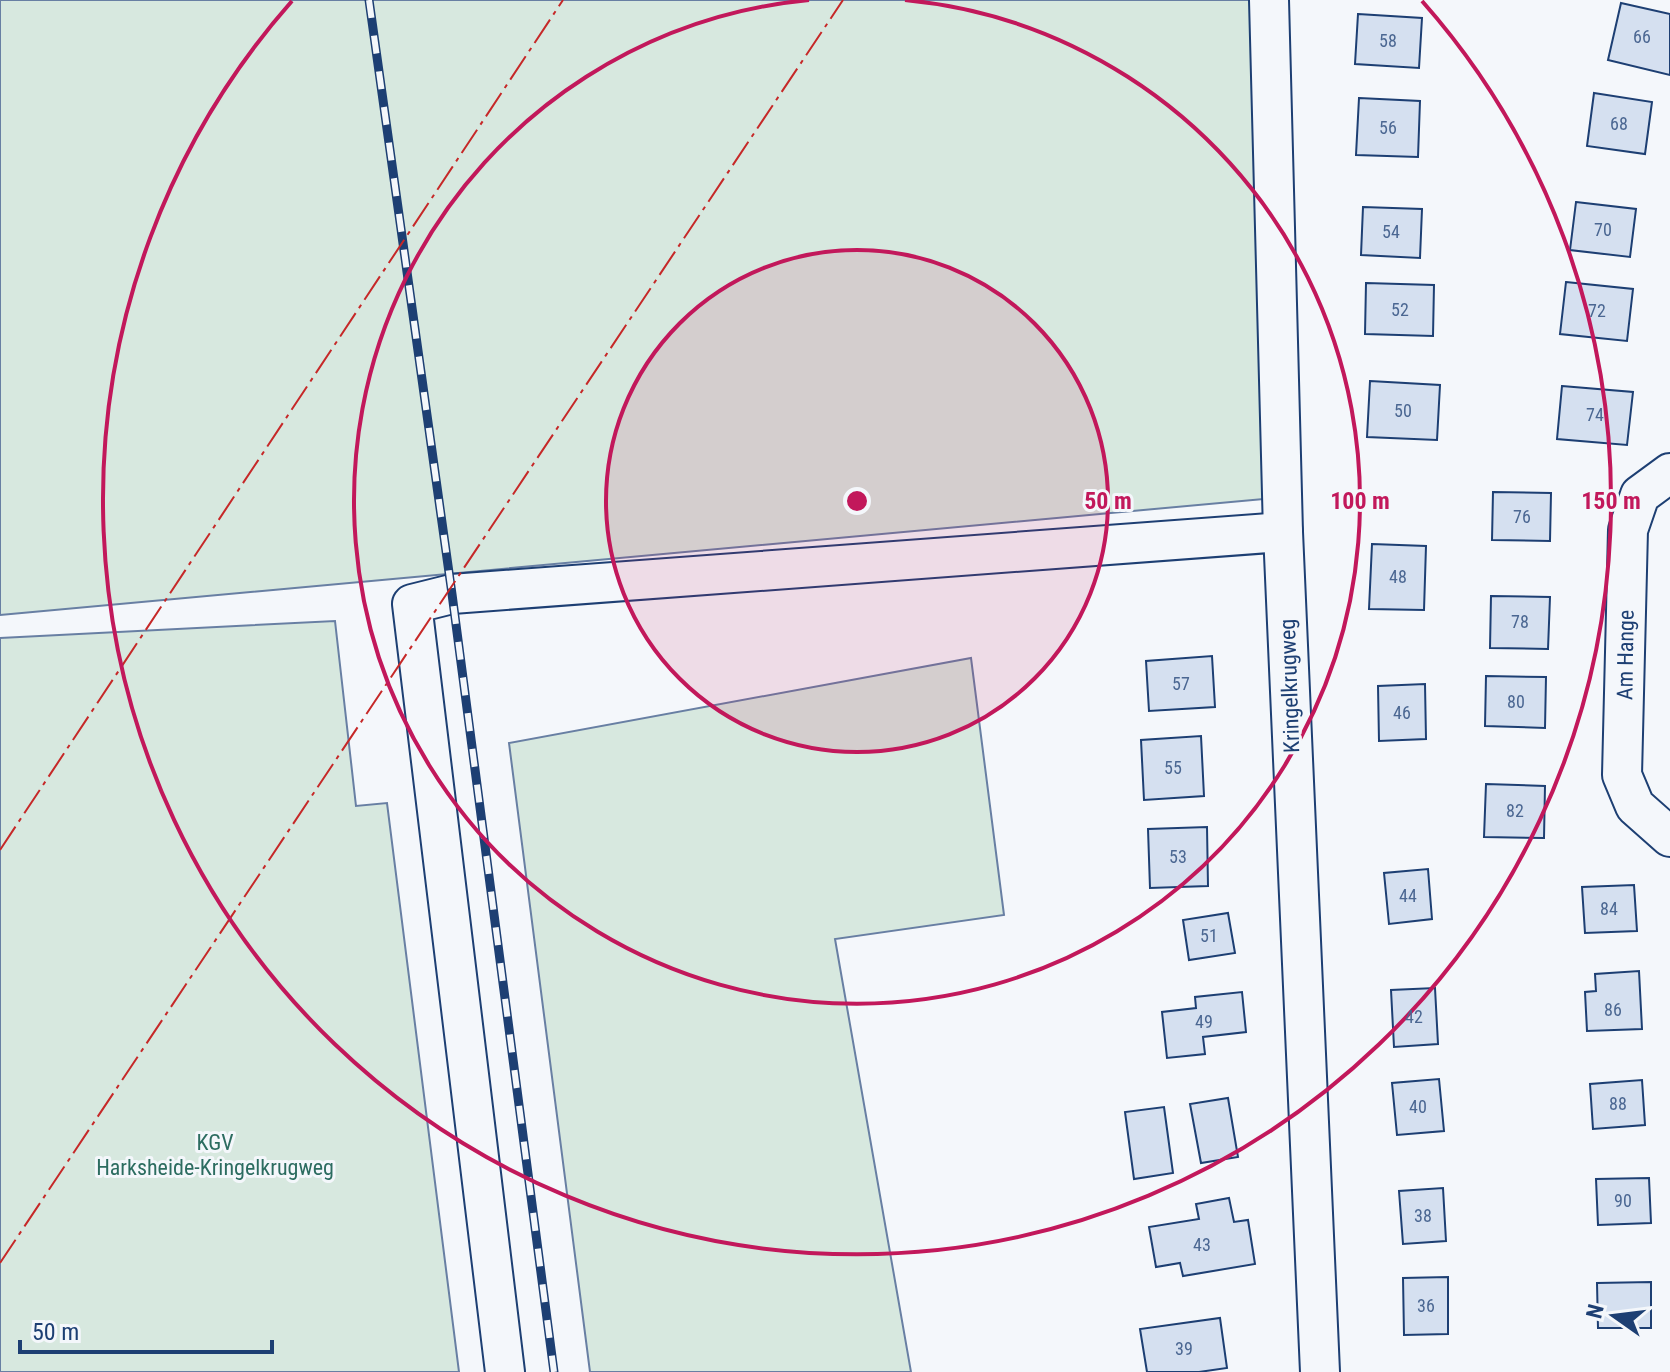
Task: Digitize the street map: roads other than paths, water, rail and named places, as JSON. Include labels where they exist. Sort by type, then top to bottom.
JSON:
[{"type":"street","name":"Kringelkrugweg","points":[[1269,0],[1283,532],[1320,1372]]},
{"type":"street","name":"Am Hange","points":[[1670,473],[1640,495],[1628,530],[1622,775],[1635,806],[1670,837]]},
{"type":"street","points":[[505,1372],[412,604],[452,594],[1283,532]]},
{"type":"railway","points":[[369,0],[452,594],[554,1372]]},
{"type":"park label","name":"KGV Harksheide-Kringelkrugweg","points":[[215,1154]]}]
